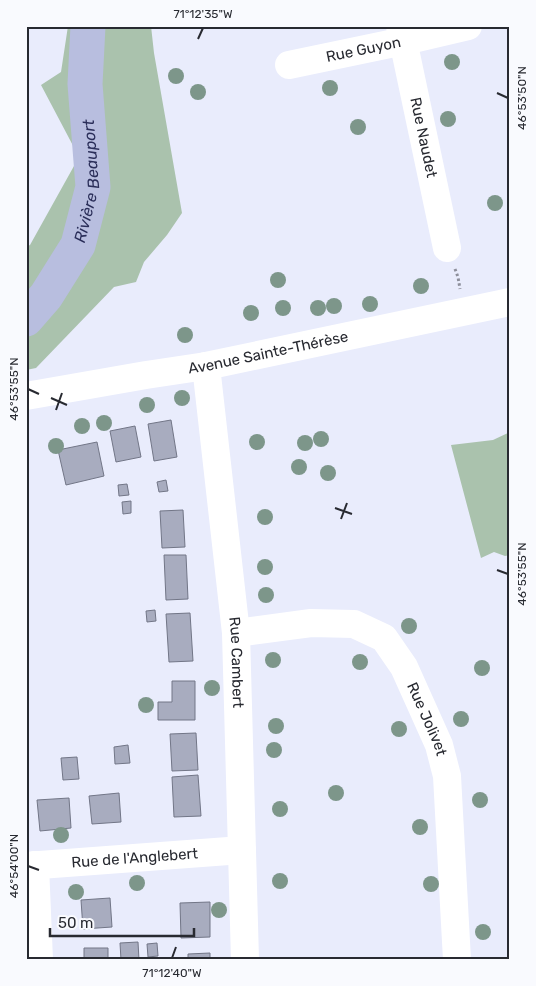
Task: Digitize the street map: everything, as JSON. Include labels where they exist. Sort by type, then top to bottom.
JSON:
[{"type":"street","name":"Rue Guyon","points":[[289,65],[402,34],[468,26]]},
{"type":"street","name":"Rue Naudet","points":[[402,34],[447,248]]},
{"type":"street","name":"Avenue Sainte-Thérèse","points":[[26,396],[206,366],[510,302]]},
{"type":"street","name":"Rue Cambert","points":[[206,366],[236,632],[245,960]]},
{"type":"street","name":"Rue Jolivet","points":[[236,632],[311,623],[354,624],[384,638],[404,667],[439,745],[447,776],[457,960]]},
{"type":"street","name":"Rue de l'Anglebert","points":[[31,866],[242,850]]},
{"type":"street","points":[[31,866],[39,960]]},
{"type":"path","points":[[447,248],[458,277],[463,312]]},
{"type":"green space","points":[[68,26],[151,26],[182,213],[167,235],[144,262],[136,282],[114,287],[36,368],[26,370],[26,247],[30,245],[79,157],[41,85],[61,72]]},
{"type":"green space","points":[[510,432],[510,555],[505,556],[494,552],[481,558],[451,445],[493,440]]},
{"type":"building","points":[[171,420],[177,457],[154,461],[148,424]]},
{"type":"building","points":[[135,426],[141,457],[116,462],[110,431]]},
{"type":"building","points":[[97,442],[104,476],[66,485],[58,450]]},
{"type":"building","points":[[166,480],[168,491],[159,492],[157,482]]},
{"type":"building","points":[[127,484],[129,495],[119,496],[118,485]]},
{"type":"building","points":[[131,501],[131,513],[123,514],[122,502]]},
{"type":"building","points":[[183,510],[185,547],[162,548],[160,511]]},
{"type":"building","points":[[164,555],[186,555],[188,599],[166,600]]},
{"type":"building","points":[[155,610],[156,621],[147,622],[146,611]]},
{"type":"building","points":[[190,613],[193,661],[169,662],[166,614]]},
{"type":"building","points":[[172,681],[195,681],[195,720],[158,720],[158,702],[172,702]]},
{"type":"building","points":[[196,733],[198,770],[172,771],[170,734]]},
{"type":"building","points":[[128,745],[130,763],[115,764],[114,747]]},
{"type":"building","points":[[77,757],[79,779],[63,780],[61,758]]},
{"type":"building","points":[[198,775],[201,816],[174,817],[172,777]]},
{"type":"building","points":[[119,793],[121,822],[92,824],[89,796]]},
{"type":"building","points":[[69,798],[71,828],[40,831],[37,800]]},
{"type":"building","points":[[110,898],[112,927],[83,929],[81,900]]},
{"type":"building","points":[[210,902],[210,937],[181,938],[180,903]]},
{"type":"building","points":[[138,942],[139,960],[121,960],[120,943]]},
{"type":"building","points":[[157,943],[158,956],[148,957],[147,944]]},
{"type":"building","points":[[84,948],[108,948],[108,960],[84,960]]},
{"type":"building","points":[[210,953],[210,960],[188,960],[188,954]]},
{"type":"waterway","name":"Rivière Beauport","points":[[26,319],[46,296],[78,245],[93,187],[85,84],[88,26]]}]
